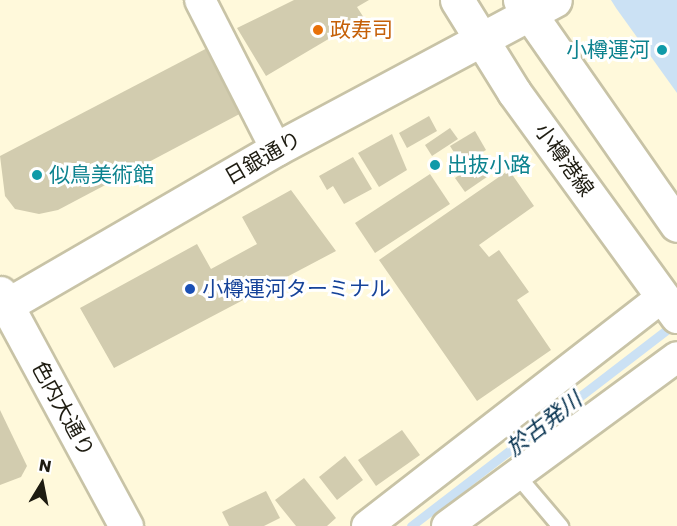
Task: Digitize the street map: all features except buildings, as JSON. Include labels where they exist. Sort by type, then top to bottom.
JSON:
[{"type":"street","points":[[200,0],[276,149]]},
{"type":"street","name":"小樽港線","points":[[457,0],[670,307]]},
{"type":"street","points":[[535,4],[677,225]]},
{"type":"street","name":"日銀通り","points":[[2,303],[276,149],[482,39],[535,4]]},
{"type":"street","name":"色内大通り","points":[[2,303],[126,526]]},
{"type":"street","points":[[367,526],[670,307]]},
{"type":"street","points":[[447,526],[515,473],[677,357]]},
{"type":"lane","points":[[515,473],[560,526]]},
{"type":"water","name":"小樽運河","points":[[611,0],[677,0],[677,93],[616,8]]},
{"type":"waterway","name":"於古発川","points":[[411,526],[676,323]]},
{"type":"place","name":"政寿司","points":[[318,30]]},
{"type":"place","name":"小樽運河","points":[[662,50]]},
{"type":"place","name":"出抜小路","points":[[435,165]]},
{"type":"place","name":"似鳥美術館","points":[[37,175]]},
{"type":"place","name":"小樽運河ターミナル","points":[[190,289]]}]
